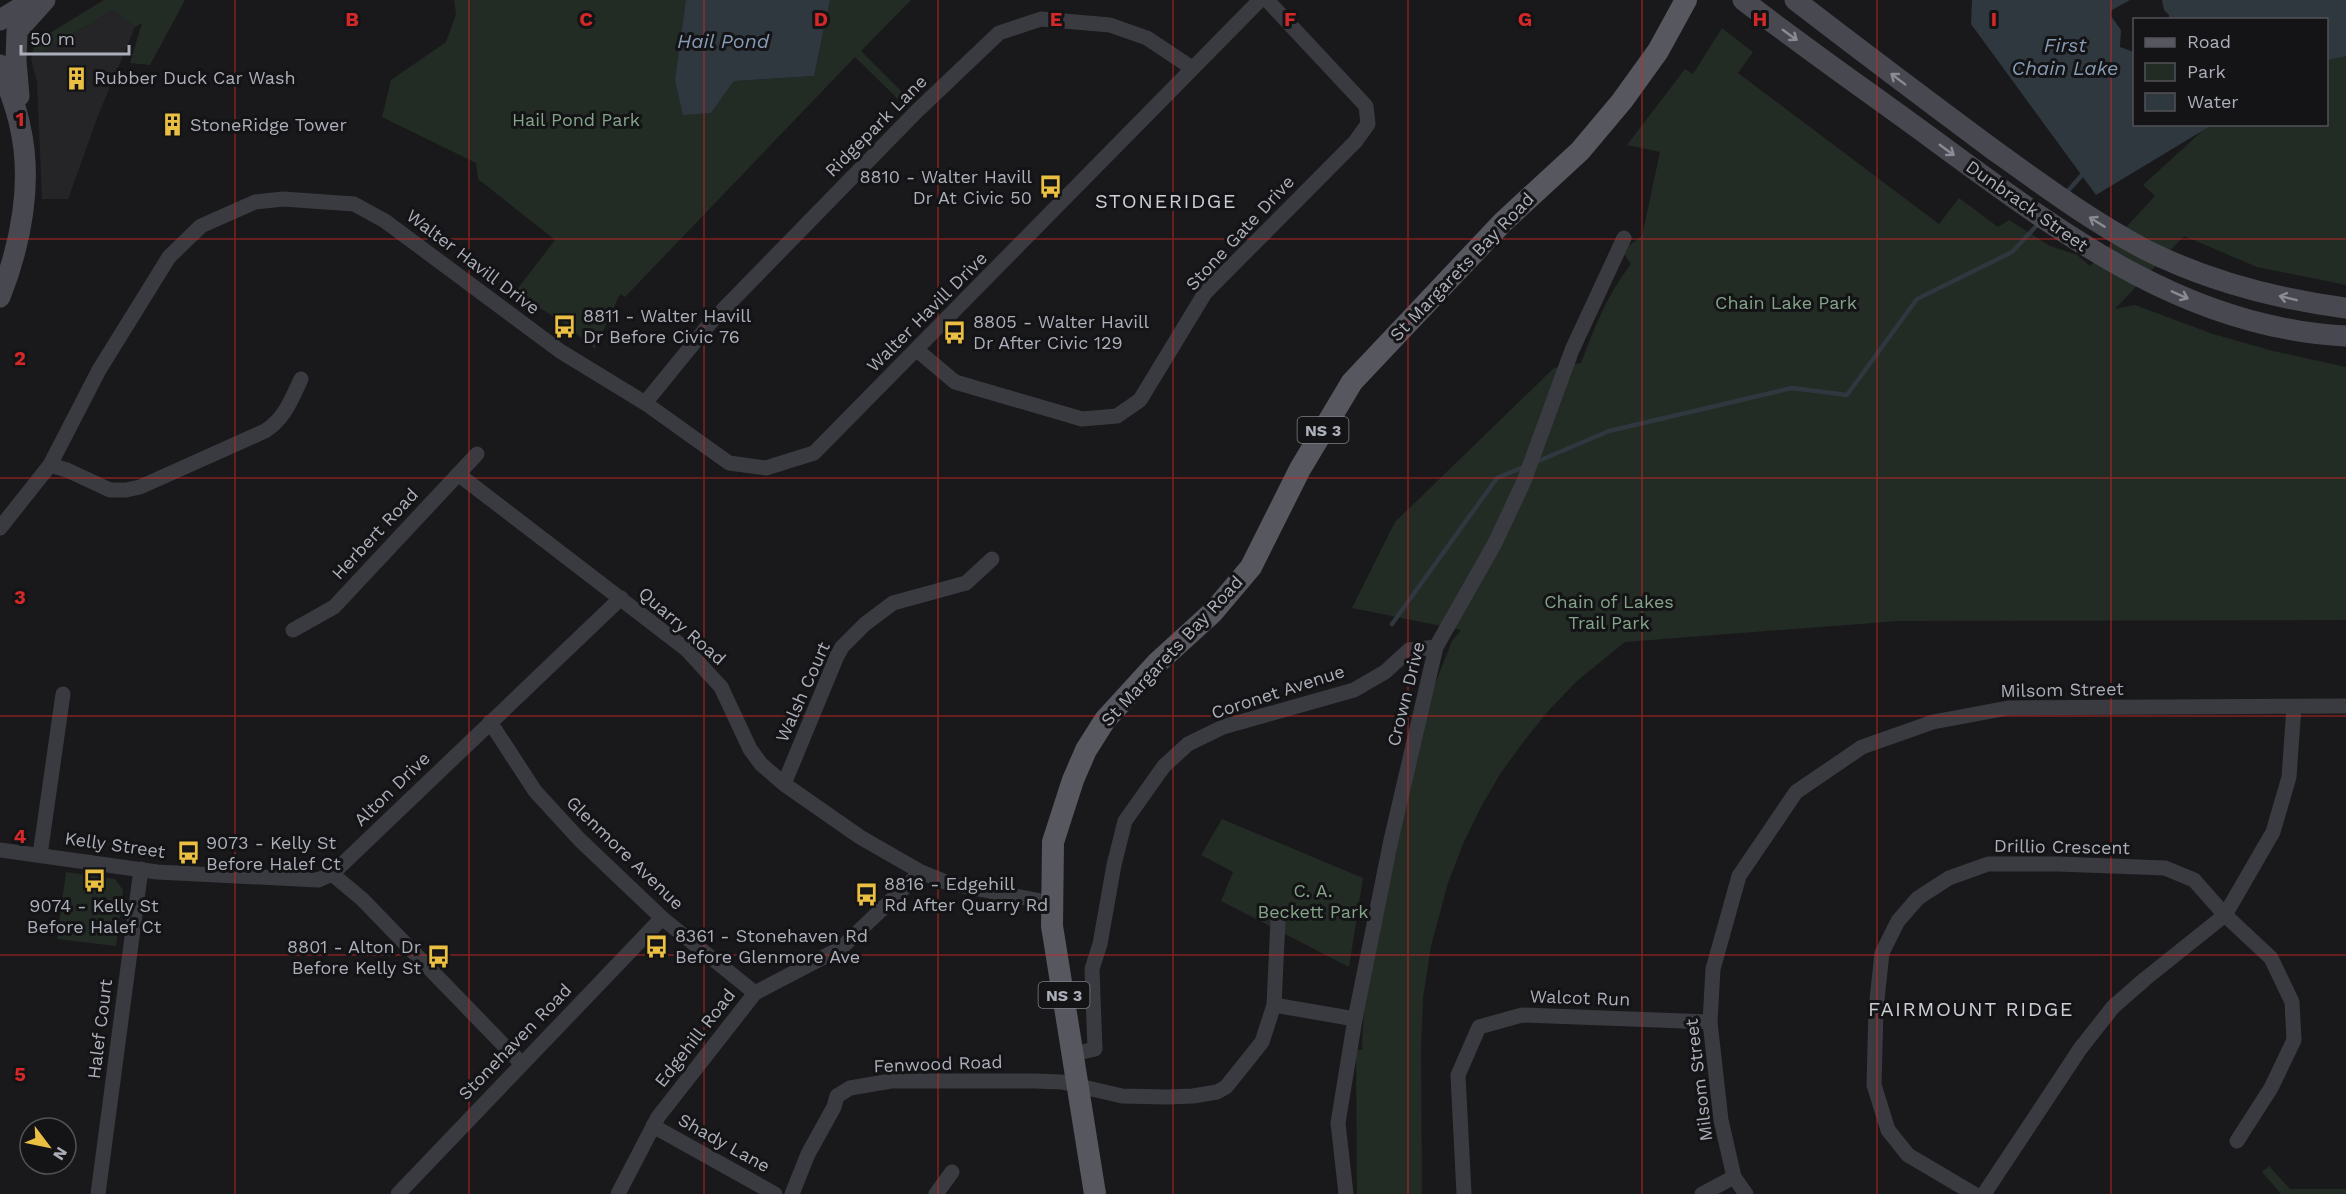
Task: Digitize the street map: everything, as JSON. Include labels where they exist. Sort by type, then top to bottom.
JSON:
[{"type":"main road","points":[[0,20],[33,0]]},
{"type":"main road","points":[[0,297],[14,260],[22,213],[25,167],[16,61],[17,31],[45,0]]},
{"type":"main road","name":"Dunbrack Street","points":[[1743,0],[2085,248],[2127,271],[2208,308],[2260,325],[2323,335],[2346,336]]},
{"type":"main road","name":"Dunbrack Street","points":[[1795,0],[1996,152],[2100,224],[2148,250],[2222,281],[2307,303],[2346,308]]},
{"type":"main road","name":"St Margarets Bay Road","points":[[1095,1194],[1052,926],[1051,903],[1053,842],[1073,780],[1086,750],[1105,720],[1157,663],[1213,612],[1251,567],[1300,469],[1352,382],[1503,222],[1580,151],[1622,101],[1658,51],[1685,2]]},
{"type":"main road","points":[[0,65],[20,126]]},
{"type":"main road","points":[[0,90],[20,126]]},
{"type":"street","name":"Walter Havill Drive","points":[[0,528],[50,465],[99,370],[169,257],[201,225],[255,202],[283,199],[354,204],[385,220],[560,351],[645,403],[729,463],[766,468],[814,453],[1260,0]]},
{"type":"street","name":"Stone Gate Drive","points":[[917,350],[955,381],[1082,419],[1118,416],[1140,400],[1205,293],[1355,142],[1368,124],[1366,106],[1268,0]]},
{"type":"street","name":"Ridgepark Lane","points":[[645,403],[711,322],[916,112],[999,33],[1041,19],[1110,25],[1147,38],[1192,68]]},
{"type":"street","name":"Crown Drive","points":[[1346,1194],[1338,1123],[1355,1019],[1391,840],[1436,647],[1495,543],[1524,481],[1572,350],[1624,238]]},
{"type":"street","points":[[50,465],[67,470],[110,490],[140,487],[265,431],[285,413],[301,379]]},
{"type":"street","name":"Herbert Road","points":[[293,630],[334,607],[477,454]]},
{"type":"street","name":"Quarry Road","points":[[458,474],[686,649],[714,677],[730,704],[750,749],[761,764],[784,784],[860,837],[921,872],[948,884],[1051,903]]},
{"type":"street","name":"Walsh Court","points":[[784,784],[842,647],[865,624],[893,603],[966,583],[992,559]]},
{"type":"street","name":"Alton Drive","points":[[332,874],[621,598]]},
{"type":"street","name":"Coronet Avenue","points":[[1073,1054],[1095,1049],[1092,969],[1100,944],[1114,865],[1125,821],[1164,766],[1188,744],[1223,727],[1354,690],[1384,672],[1409,650],[1436,647]]},
{"type":"street","points":[[40,855],[63,694]]},
{"type":"street","points":[[1984,1194],[2080,1049],[2113,1007],[2225,915],[2273,832],[2289,777],[2294,706]]},
{"type":"street","name":"Milsom Street","points":[[1746,1194],[1734,1177],[1721,1120],[1710,1022],[1713,969],[1739,876],[1796,792],[1862,747],[1933,722],[2008,708],[2346,706]]},
{"type":"street","name":"Glenmore Avenue","points":[[490,722],[535,791],[579,839],[662,918],[755,993]]},
{"type":"street","name":"Kelly Street","points":[[0,850],[141,869],[318,880],[332,874]]},
{"type":"street","name":"Drillio Crescent","points":[[1974,1194],[1908,1155],[1888,1130],[1874,1085],[1876,1009],[1882,952],[1898,921],[1918,898],[1949,878],[1988,864],[2165,868],[2194,880],[2225,915],[2271,958],[2292,1002],[2294,1040],[2271,1088],[2237,1141]]},
{"type":"street","name":"Halef Court","points":[[98,1194],[141,869]]},
{"type":"street","name":"Edgehill Road","points":[[618,1194],[653,1126],[755,993],[841,948],[921,872]]},
{"type":"street","points":[[332,874],[362,899],[521,1063]]},
{"type":"street","name":"Stonehaven Road","points":[[398,1194],[662,918]]},
{"type":"street","name":"Fenwood Road","points":[[792,1194],[808,1154],[834,1107],[837,1096],[850,1088],[891,1081],[1034,1081],[1062,1082],[1122,1096],[1193,1096],[1226,1088],[1262,1042],[1274,1005],[1278,920]]},
{"type":"street","points":[[1274,1005],[1355,1019]]},
{"type":"street","name":"Walcot Run","points":[[1464,1194],[1458,1075],[1479,1027],[1522,1015],[1710,1022]]},
{"type":"street","name":"Shady Lane","points":[[653,1126],[776,1194]]},
{"type":"street","points":[[936,1194],[952,1172]]},
{"type":"street","points":[[1702,1194],[1734,1177]]},
{"type":"shaded area","points":[[113,10],[135,27],[99,113],[68,199],[42,199],[37,82],[31,59]]},
{"type":"green space","points":[[104,0],[185,0],[150,65],[130,63],[142,23],[135,27],[113,10],[31,59],[35,42]]},
{"type":"green space","name":"Hail Pond Park","points":[[454,0],[686,0],[711,113],[734,81],[814,76],[830,0],[911,0],[861,51],[907,97],[902,103],[855,57],[625,297],[621,294],[619,296],[595,349],[562,322],[515,292],[555,240],[478,179],[476,163],[382,117],[391,80],[446,42],[456,14]]},
{"type":"green space","points":[[1722,28],[1753,52],[1738,73],[1939,224],[1959,198],[1998,227],[2009,220],[2050,246],[2077,255],[2090,266],[2155,196],[2143,185],[2208,126],[2328,126],[2328,50],[2346,41],[2346,285],[2257,267],[2184,236],[2115,309],[2135,305],[2213,334],[2273,351],[2346,367],[2346,620],[1899,621],[1625,642],[1577,681],[1524,741],[1500,774],[1481,807],[1448,883],[1431,946],[1423,998],[1422,1194],[1357,1194],[1356,1050],[1362,1050],[1365,999],[1372,949],[1397,851],[1391,848],[1404,763],[1452,641],[1461,630],[1352,608],[1395,522],[1554,368],[1581,363],[1608,299],[1631,264],[1622,251],[1642,236],[1660,152],[1627,145],[1685,69],[1693,74]]},
{"type":"green space","name":"C. A. Beckett Park","points":[[1222,819],[1363,878],[1349,967],[1221,901],[1233,872],[1201,855]]},
{"type":"green space","points":[[66,872],[115,879],[123,890],[116,946],[57,939]]},
{"type":"green space","points":[[2269,1166],[2290,1189],[2346,1189],[2346,1194],[2281,1194],[2262,1172]]},
{"type":"water","name":"Hail Pond","points":[[686,0],[830,0],[814,76],[734,81],[711,113],[683,115],[675,80]]},
{"type":"water","name":"First Chain Lake","points":[[1972,0],[2130,0],[2112,10],[2111,16],[2121,30],[2120,47],[2133,52],[2133,126],[2210,126],[2096,195],[1971,24]]},
{"type":"water","name":"First Chain Lake","points":[[2162,0],[2346,0],[2346,56],[2328,60],[2328,18],[2169,18]]},
{"type":"waterway","points":[[2066,193],[2082,175]]},
{"type":"waterway","points":[[1536,462],[1609,431],[1792,388],[1847,395],[1917,299],[2012,252],[2040,222]]},
{"type":"waterway","points":[[1392,624],[1497,478],[1526,466]]},
{"type":"place","name":"Rubber Duck Car Wash","points":[[76,78]]},
{"type":"place","name":"StoneRidge Tower","points":[[172,125]]},
{"type":"place","name":"8810 - Walter Havill Dr At Civic 50","points":[[1050,187]]},
{"type":"place","name":"8811 - Walter Havill Dr Before Civic 76","points":[[565,326]]},
{"type":"place","name":"8805 - Walter Havill Dr After Civic 129","points":[[955,332]]},
{"type":"place","name":"9073 - Kelly St Before Halef Ct","points":[[188,853]]},
{"type":"place","name":"9074 - Kelly St Before Halef Ct","points":[[94,880]]},
{"type":"place","name":"8816 - Edgehill Rd After Quarry Rd","points":[[866,894]]},
{"type":"place","name":"8361 - Stonehaven Rd Before Glenmore Ave","points":[[657,946]]},
{"type":"place","name":"8801 - Alton Dr Before Kelly St","points":[[439,957]]},
{"type":"district","name":"STONERIDGE","points":[[1166,201]]},
{"type":"district","name":"FAIRMOUNT RIDGE","points":[[1971,1009]]},
{"type":"park label","name":"Chain Lake Park","points":[[1786,303]]},
{"type":"park label","name":"Chain of Lakes Trail Park","points":[[1609,612]]}]
